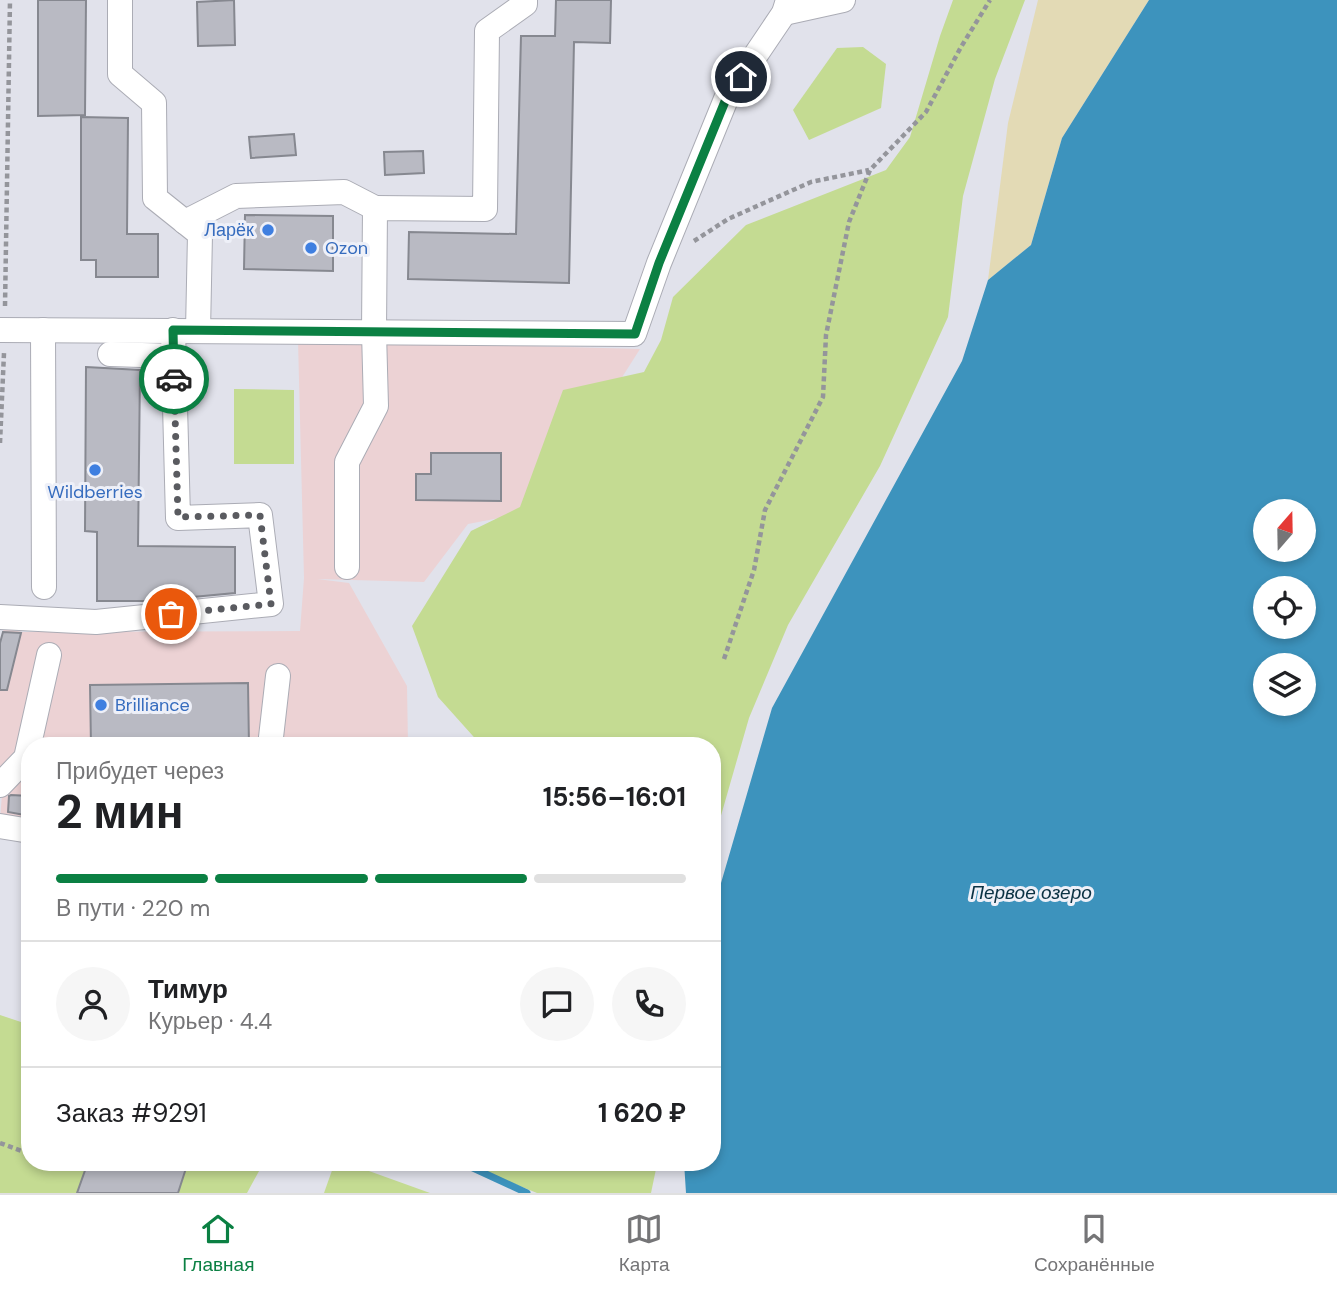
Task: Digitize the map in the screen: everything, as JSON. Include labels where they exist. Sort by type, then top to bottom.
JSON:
[{"type":"lane","points":[[120,0],[120,74],[154,103],[155,198],[200,234],[198,331]]},
{"type":"lane","points":[[185,222],[236,196],[344,192],[375,208],[485,209],[487,31],[525,4],[525,0]]},
{"type":"lane","points":[[2,330],[635,334],[659,263],[726,99],[786,7],[843,0]]},
{"type":"lane","points":[[347,567],[347,462],[376,406],[375,208]]},
{"type":"lane","points":[[43,330],[44,587]]},
{"type":"lane","points":[[0,617],[96,622],[271,604],[260,515],[178,517],[173,330]]},
{"type":"lane","points":[[110,354],[173,356]]},
{"type":"lane","points":[[31,737],[49,656]]},
{"type":"lane","points":[[272,737],[278,676]]},
{"type":"lane","points":[[0,785],[21,763]]},
{"type":"lane","points":[[0,826],[21,830]]},
{"type":"path","points":[[0,443],[10,0]]},
{"type":"path","points":[[724,659],[754,570],[765,510],[823,397],[826,335],[849,222],[870,170],[926,112],[990,0]]},
{"type":"path","points":[[694,241],[728,219],[811,181],[870,170]]},
{"type":"path","points":[[0,1143],[21,1151]]},
{"type":"shaded area","points":[[298,340],[640,349],[537,511],[468,524],[424,582],[317,579],[349,583],[407,686],[408,737],[21,737],[21,821],[0,820],[0,643],[4,628],[22,632],[300,631],[304,578]]},
{"type":"green space","points":[[953,0],[1025,0],[995,79],[963,196],[948,317],[880,466],[788,625],[749,718],[721,816],[721,737],[474,737],[438,697],[412,626],[471,531],[520,507],[563,390],[644,372],[661,340],[673,297],[746,225],[886,170],[910,137]]},
{"type":"green space","points":[[863,47],[886,64],[881,108],[809,140],[793,110],[837,48]]},
{"type":"green space","points":[[234,389],[294,390],[294,464],[234,464]]},
{"type":"green space","points":[[0,1015],[21,1022],[21,1171],[259,1171],[247,1193],[0,1193]]},
{"type":"green space","points":[[332,1171],[369,1171],[430,1193],[324,1193]]},
{"type":"green space","points":[[486,1171],[656,1171],[651,1193],[537,1193]]},
{"type":"sand","points":[[1038,0],[1149,0],[1062,138],[1031,245],[988,280],[1008,123]]},
{"type":"water","name":"Первое озеро","points":[[1149,0],[1337,0],[1337,1193],[686,1193],[685,1171],[721,1171],[721,883],[772,708],[962,361],[988,280],[1031,245],[1062,138]]},
{"type":"building","points":[[38,0],[86,0],[85,115],[38,116]]},
{"type":"building","points":[[234,0],[235,45],[198,46],[197,2]]},
{"type":"building","points":[[556,0],[611,0],[610,43],[574,42],[569,283],[408,279],[409,232],[516,234],[521,36],[555,36]]},
{"type":"building","points":[[81,117],[128,118],[127,234],[158,234],[158,277],[96,277],[96,260],[81,260]]},
{"type":"building","points":[[294,134],[296,155],[251,158],[249,137]]},
{"type":"building","points":[[423,151],[424,173],[385,175],[384,152]]},
{"type":"building","points":[[245,215],[333,216],[333,271],[244,269]]},
{"type":"building","points":[[86,367],[140,370],[138,546],[235,547],[235,593],[150,601],[97,601],[97,532],[85,531]]},
{"type":"building","points":[[431,453],[501,453],[501,501],[416,500],[416,474],[431,474]]},
{"type":"building","points":[[3,632],[21,633],[7,690],[0,690],[0,643]]},
{"type":"building","points":[[248,683],[249,737],[91,737],[90,685]]},
{"type":"building","points":[[9,796],[21,796],[21,814],[8,812]]},
{"type":"building","points":[[85,1171],[185,1171],[178,1193],[77,1193]]},
{"type":"waterway","points":[[479,1171],[527,1193]]},
{"type":"way so far","points":[[171,614],[271,604],[260,515],[178,517],[174,379]]},
{"type":"place","name":"Ларёк","points":[[268,230]]},
{"type":"place","name":"Ozon","points":[[311,248]]},
{"type":"place","name":"Wildberries","points":[[95,470]]},
{"type":"place","name":"Brilliance","points":[[101,705]]},
{"type":"route","points":[[174,379],[173,330],[635,334],[659,263],[726,99],[741,77]]}]
